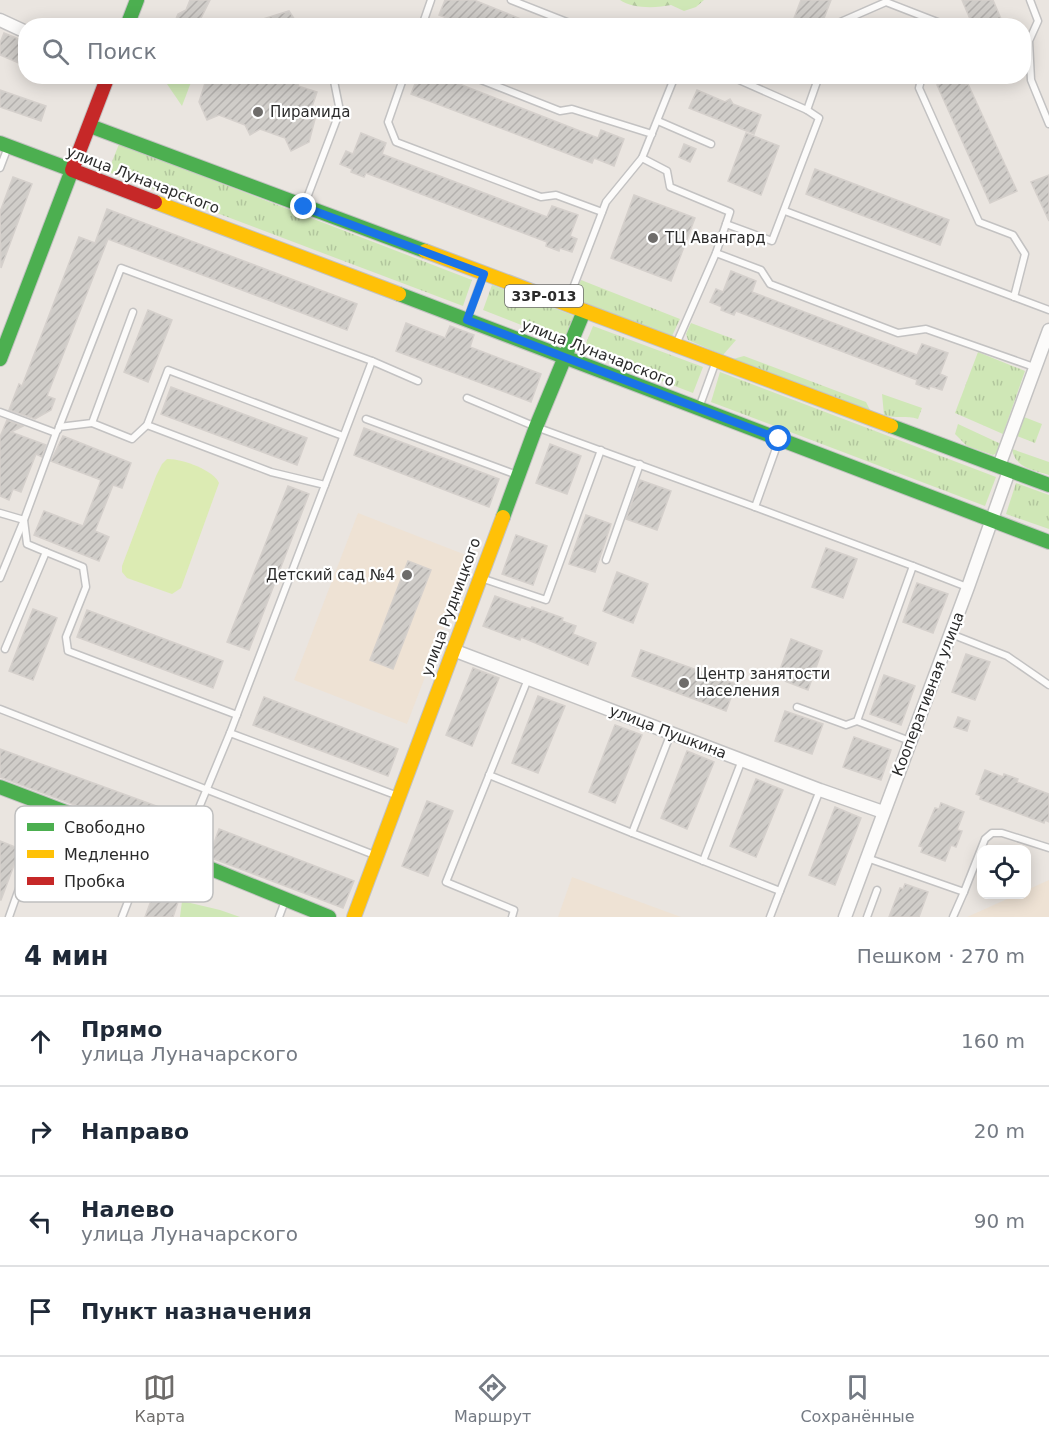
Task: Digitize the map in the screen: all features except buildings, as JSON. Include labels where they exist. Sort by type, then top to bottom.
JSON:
[{"type":"main road","points":[[130,18],[137,0]]},
{"type":"main road","points":[[0,359],[105,84]]},
{"type":"main road","name":"улица Луначарского","points":[[90,126],[1049,485]]},
{"type":"main road","name":"улица Луначарского","points":[[4,145],[1049,542]]},
{"type":"main road","name":"улица Рудницкого","points":[[354,917],[536,427],[584,311]]},
{"type":"main road","points":[[0,787],[48,806]]},
{"type":"main road","points":[[213,871],[329,917]]},
{"type":"street","points":[[0,20],[18,28]]},
{"type":"street","name":"Кооперативная улица","points":[[844,917],[992,520],[1004,469],[1034,367],[1049,330]]},
{"type":"street","name":"улица Пушкина","points":[[453,650],[883,812]]},
{"type":"lane","points":[[425,18],[431,0]]},
{"type":"lane","points":[[511,0],[557,18]]},
{"type":"lane","points":[[1030,0],[1038,21],[1031,37]]},
{"type":"lane","points":[[849,18],[886,2],[927,18]]},
{"type":"lane","points":[[1031,80],[1049,124]]},
{"type":"lane","points":[[304,207],[316,169],[340,111],[335,84]]},
{"type":"lane","points":[[401,84],[388,122],[396,142],[541,197],[556,195],[602,212]]},
{"type":"lane","points":[[491,84],[560,111],[572,109],[652,134]]},
{"type":"lane","points":[[567,305],[602,212],[613,193],[642,158],[672,84]]},
{"type":"lane","points":[[726,224],[772,241],[819,118],[807,110],[748,84]]},
{"type":"lane","points":[[807,110],[816,84]]},
{"type":"lane","points":[[919,84],[918,88],[979,222],[1014,235],[1025,254],[1014,297]]},
{"type":"lane","points":[[658,121],[711,144]]},
{"type":"lane","points":[[0,168],[4,145]]},
{"type":"lane","points":[[642,158],[667,171],[670,188],[730,212],[716,253],[675,345]]},
{"type":"lane","points":[[785,211],[1049,310]]},
{"type":"lane","points":[[716,253],[760,270],[770,284],[898,333],[926,329],[1034,367]]},
{"type":"lane","points":[[0,578],[121,268],[372,361],[418,381]]},
{"type":"lane","points":[[467,320],[484,274]]},
{"type":"lane","points":[[92,423],[133,312]]},
{"type":"lane","points":[[199,806],[237,715],[372,361]]},
{"type":"lane","points":[[699,409],[716,361]]},
{"type":"lane","points":[[0,412],[58,430],[92,423],[132,439],[147,425],[168,370],[344,436]]},
{"type":"lane","points":[[467,399],[536,427],[968,587]]},
{"type":"lane","points":[[366,418],[518,475]]},
{"type":"lane","points":[[147,425],[271,472],[325,485]]},
{"type":"lane","points":[[755,507],[779,439]]},
{"type":"lane","points":[[480,578],[546,600],[602,450]]},
{"type":"lane","points":[[606,560],[640,464]]},
{"type":"lane","points":[[0,513],[24,520]]},
{"type":"lane","points":[[24,520],[27,544],[83,567],[86,587],[66,637],[68,651],[237,715]]},
{"type":"lane","points":[[5,649],[46,552]]},
{"type":"lane","points":[[857,721],[913,566]]},
{"type":"lane","points":[[950,634],[1007,656],[1049,685]]},
{"type":"lane","points":[[512,917],[514,910],[446,882],[528,679]]},
{"type":"lane","points":[[797,707],[846,725],[857,721],[910,741]]},
{"type":"lane","points":[[0,709],[378,856]]},
{"type":"lane","points":[[230,733],[398,796]]},
{"type":"lane","points":[[633,833],[671,733]]},
{"type":"lane","points":[[703,861],[742,760]]},
{"type":"lane","points":[[489,775],[780,891]]},
{"type":"lane","points":[[770,917],[820,790]]},
{"type":"lane","points":[[953,917],[985,839],[992,833],[1002,833],[1049,848]]},
{"type":"lane","points":[[867,858],[964,892]]},
{"type":"lane","points":[[867,917],[877,890]]},
{"type":"lane","points":[[0,915],[6,917],[15,893]]},
{"type":"lane","points":[[279,917],[285,900]]},
{"type":"lane","points":[[122,917],[128,902]]},
{"type":"shaded area","points":[[358,513],[471,557],[407,724],[294,680]]},
{"type":"shaded area","points":[[572,877],[681,917],[558,917]]},
{"type":"shaded area","points":[[1049,880],[1049,917],[967,917],[1007,899],[1031,899],[1031,888]]},
{"type":"green space","points":[[620,0],[704,0],[696,7],[684,11],[671,5],[638,6]]},
{"type":"green space","points":[[167,84],[190,84],[182,106]]},
{"type":"green space","points":[[119,144],[472,280],[463,306],[108,172]]},
{"type":"green space","points":[[581,280],[680,319],[672,336],[580,301],[576,291]]},
{"type":"green space","points":[[492,285],[580,318],[572,345],[483,310]]},
{"type":"green space","points":[[691,323],[736,340],[723,355],[688,340],[686,334]]},
{"type":"green space","points":[[593,326],[703,367],[693,393],[583,351]]},
{"type":"green space","points":[[978,352],[1025,371],[1003,434],[955,413]]},
{"type":"green space","points":[[744,356],[866,402],[870,410],[733,359]]},
{"type":"green space","points":[[720,372],[996,477],[985,506],[711,402]]},
{"type":"green space","points":[[882,394],[922,408],[918,419],[884,415]]},
{"type":"green space","points":[[1024,417],[1042,424],[1035,443],[1017,436]]},
{"type":"green space","points":[[958,424],[1001,444],[999,452],[993,455],[967,446],[955,434]]},
{"type":"green space","points":[[1012,449],[1049,462],[1049,475],[1031,470],[1021,464]]},
{"type":"green space","points":[[167,459],[180,460],[204,469],[219,483],[181,588],[172,594],[127,578],[122,572],[122,566],[156,476]]},
{"type":"green space","points":[[1016,483],[1049,495],[1049,529],[1006,514]]},
{"type":"green space","points":[[182,902],[186,902],[240,917],[180,917]]},
{"type":"traffic: fast","points":[[130,18],[137,0]]},
{"type":"traffic: fast","points":[[90,126],[425,251]]},
{"type":"traffic: fast","points":[[0,143],[72,170],[0,359]]},
{"type":"traffic: fast","points":[[399,294],[1049,542]]},
{"type":"traffic: fast","points":[[503,517],[536,427],[584,311]]},
{"type":"traffic: fast","points":[[891,426],[1049,485]]},
{"type":"traffic: fast","points":[[0,787],[50,806]]},
{"type":"traffic: fast","points":[[213,870],[329,917]]},
{"type":"traffic: slow","points":[[155,202],[399,294]]},
{"type":"traffic: slow","points":[[425,251],[891,426]]},
{"type":"traffic: slow","points":[[354,917],[503,517]]},
{"type":"traffic: jam","points":[[105,84],[72,170],[155,202]]},
{"type":"place","name":"Пирамида","points":[[258,112]]},
{"type":"place","name":"ТЦ Авангард","points":[[653,238]]},
{"type":"place","name":"Детский сад №4","points":[[407,575]]},
{"type":"place","name":"Центр занятости населения","points":[[684,683]]},
{"type":"route","points":[[304,207],[484,274],[467,320],[779,439]]}]
